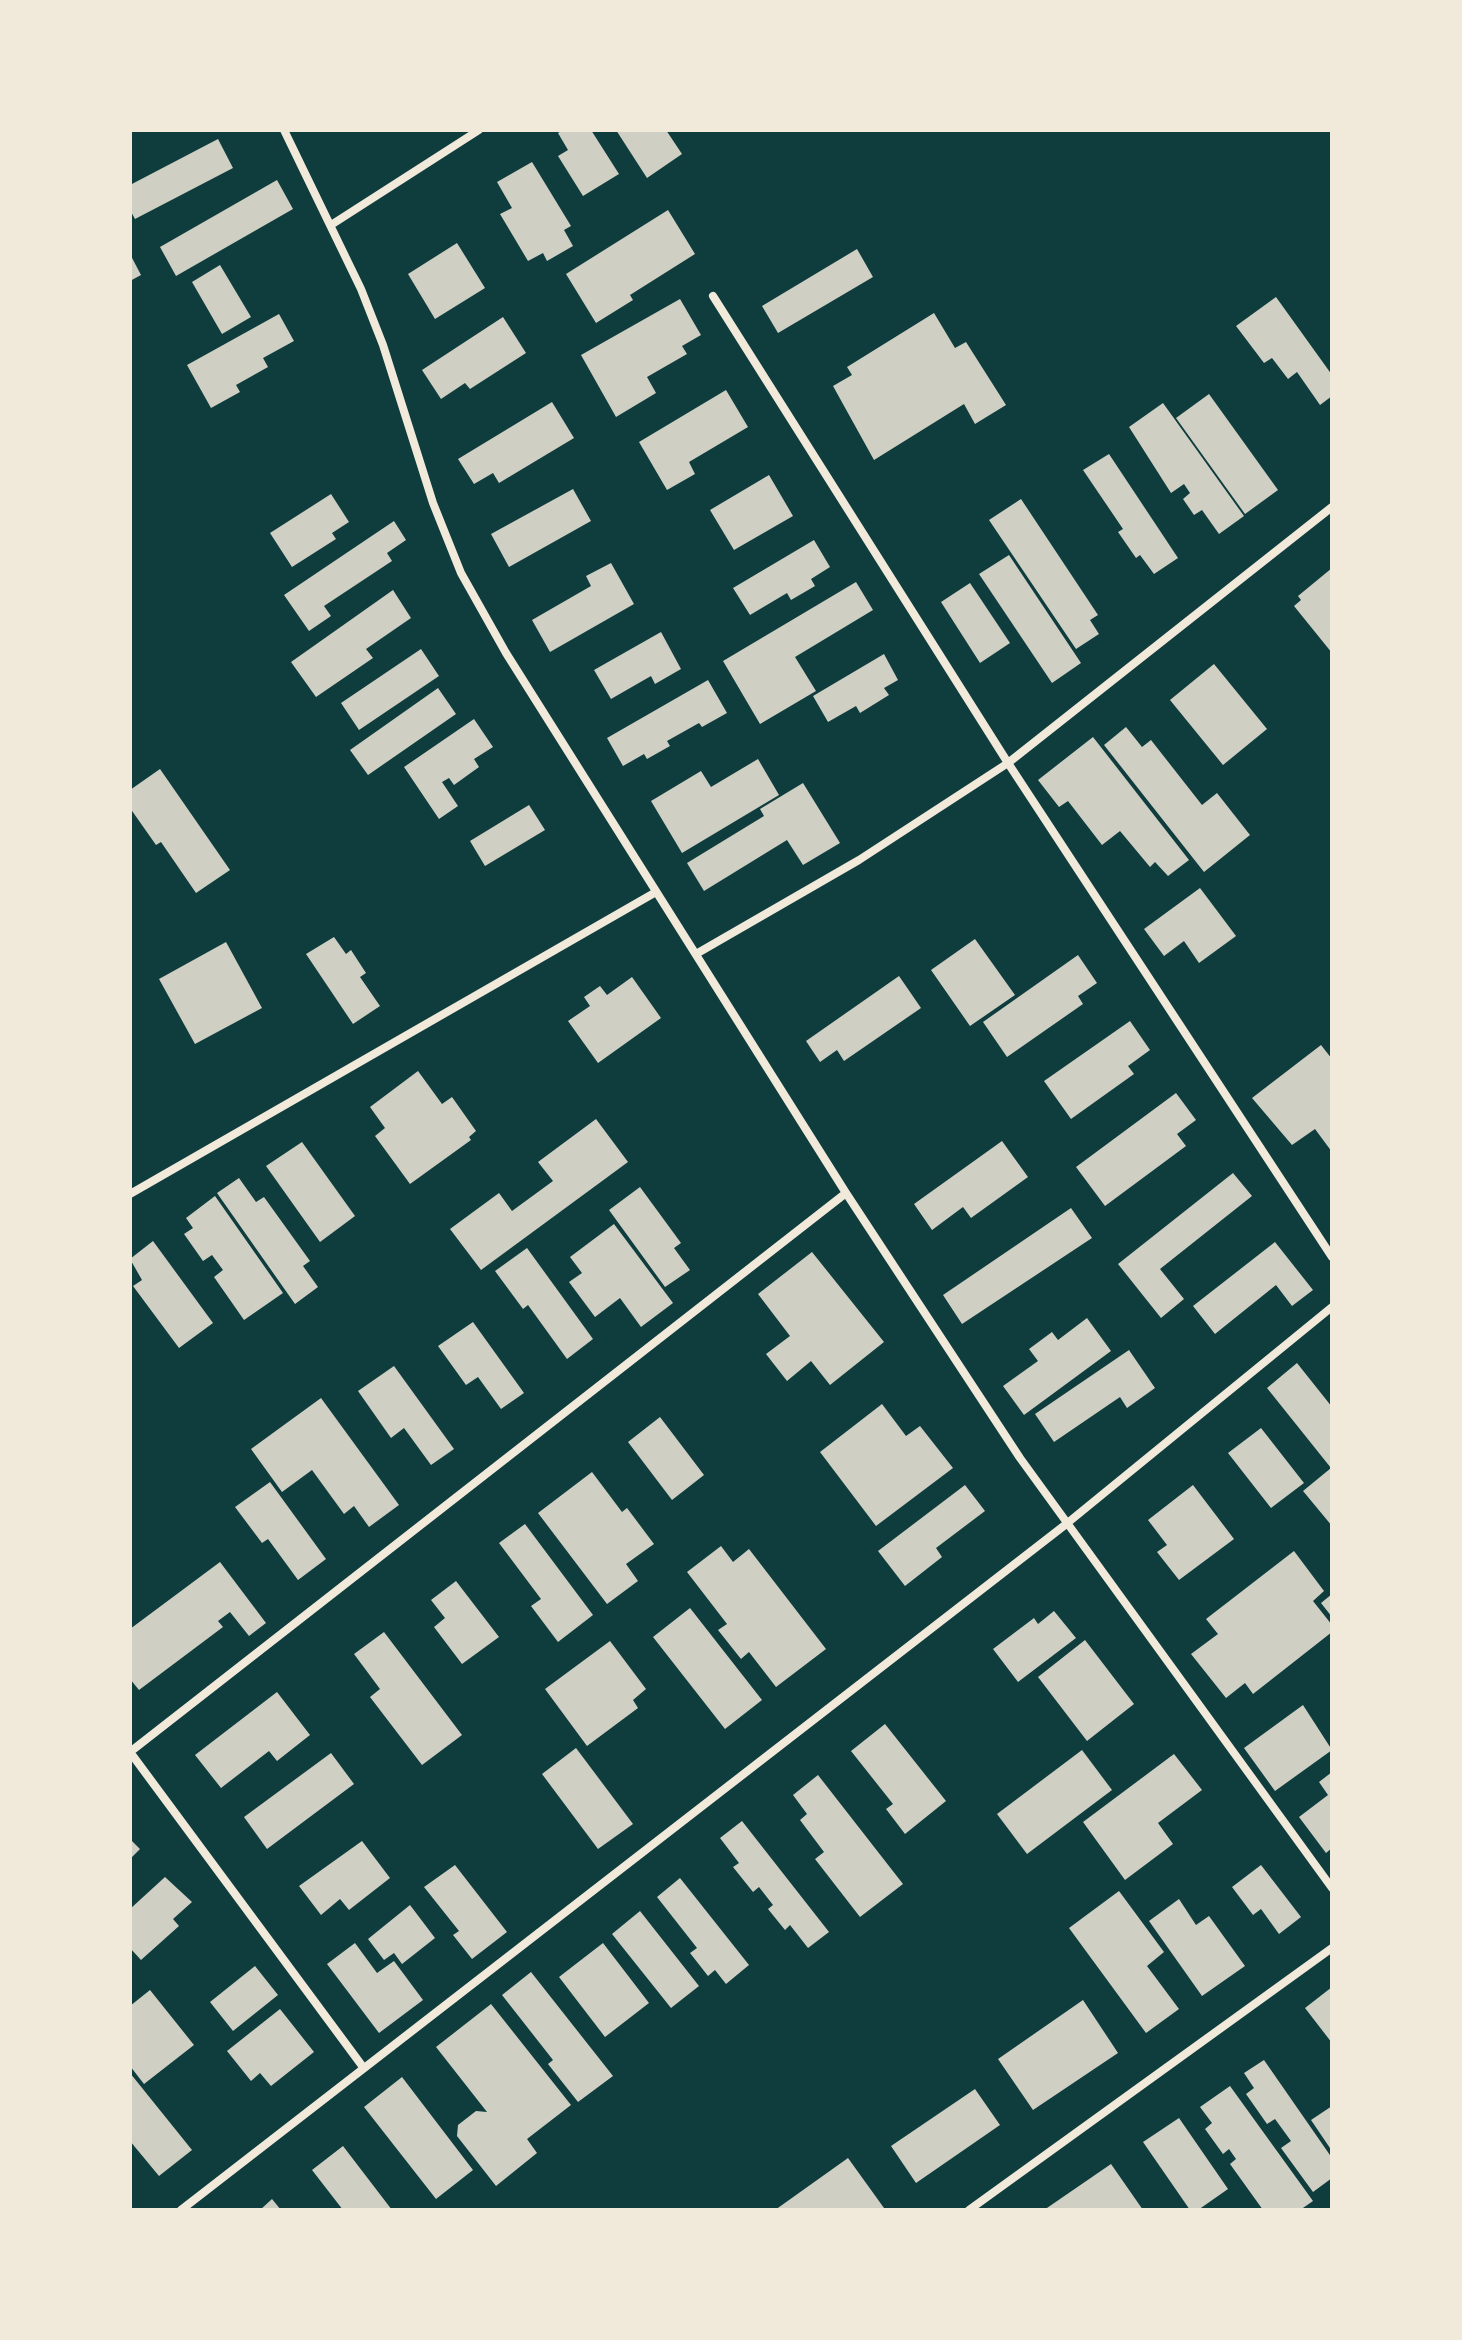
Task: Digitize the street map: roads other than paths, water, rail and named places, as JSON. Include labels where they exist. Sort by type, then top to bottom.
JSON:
[{"type":"street","points":[[284,130],[331,225],[383,345],[433,503],[461,573],[506,653],[846,1193],[1065,1525],[1332,1888]]},
{"type":"street","points":[[331,225],[479,130]]},
{"type":"street","points":[[713,296],[1008,763],[1332,1257]]},
{"type":"street","points":[[696,954],[859,860],[1008,763],[1332,507]]},
{"type":"street","points":[[130,1194],[656,892]]},
{"type":"street","points":[[363,2067],[130,1752],[846,1193]]},
{"type":"street","points":[[181,2210],[1065,1525],[1332,1307]]},
{"type":"street","points":[[969,2210],[1332,1948]]}]
